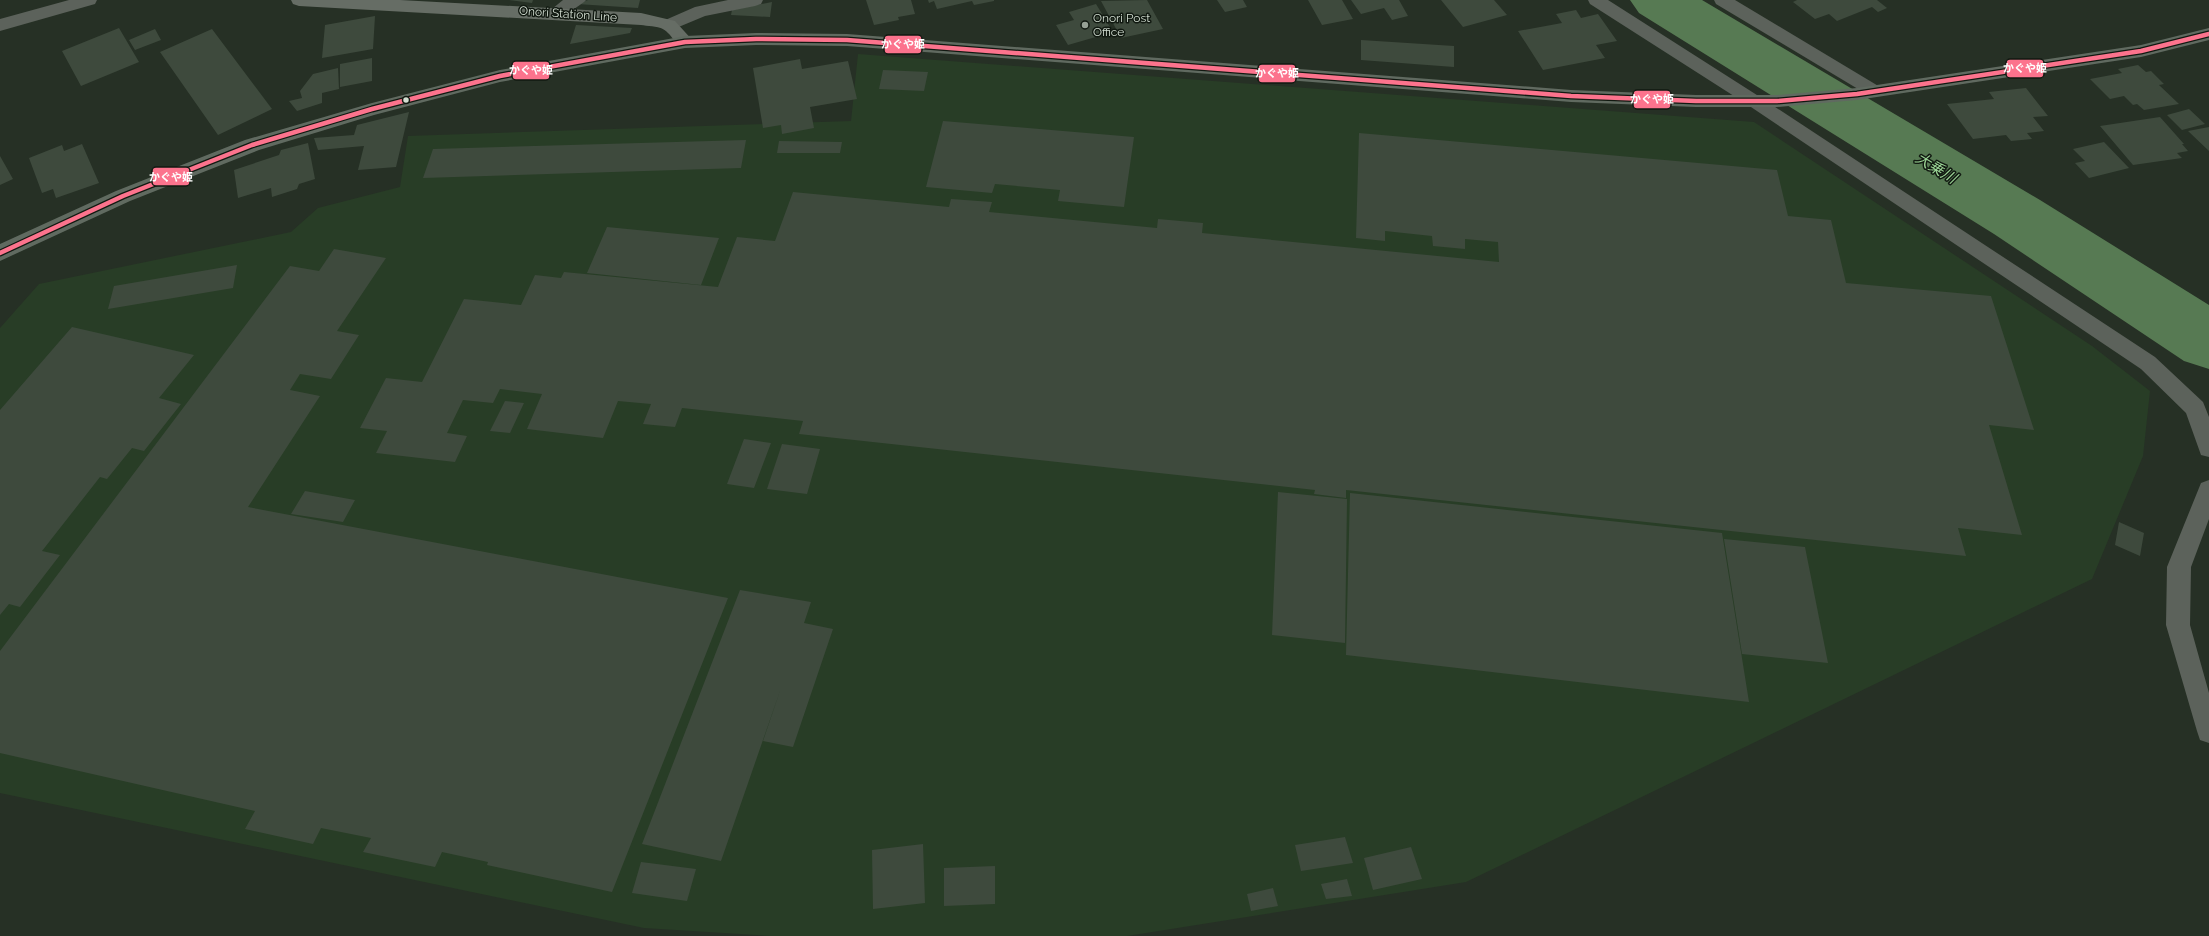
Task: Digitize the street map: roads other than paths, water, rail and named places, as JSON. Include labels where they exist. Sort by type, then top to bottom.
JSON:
[{"type":"highway","points":[[0,253],[124,196],[267,140],[372,109],[500,76],[686,42],[756,39],[847,40],[1571,96],[1696,101],[1777,101],[1865,92],[2141,52],[2209,34]]},
{"type":"main road","name":"Onori Station Line","points":[[299,0],[386,2],[556,13],[641,19],[668,25]]},
{"type":"main road","points":[[668,25],[686,42]]},
{"type":"street","points":[[0,25],[89,0]]},
{"type":"street","points":[[556,13],[566,5],[578,0]]},
{"type":"street","points":[[668,25],[701,11],[755,0]]},
{"type":"street","points":[[1596,0],[1754,101],[2148,363],[2195,408],[2209,448]]},
{"type":"street","points":[[1722,0],[1865,92]]},
{"type":"street","points":[[2209,490],[2179,568],[2178,625],[2194,684],[2209,731]]},
{"type":"waterway","name":"大乗川","points":[[1659,0],[2017,217],[2209,341]]},
{"type":"place","name":"Onori Post Office","points":[[1085,25]]}]
